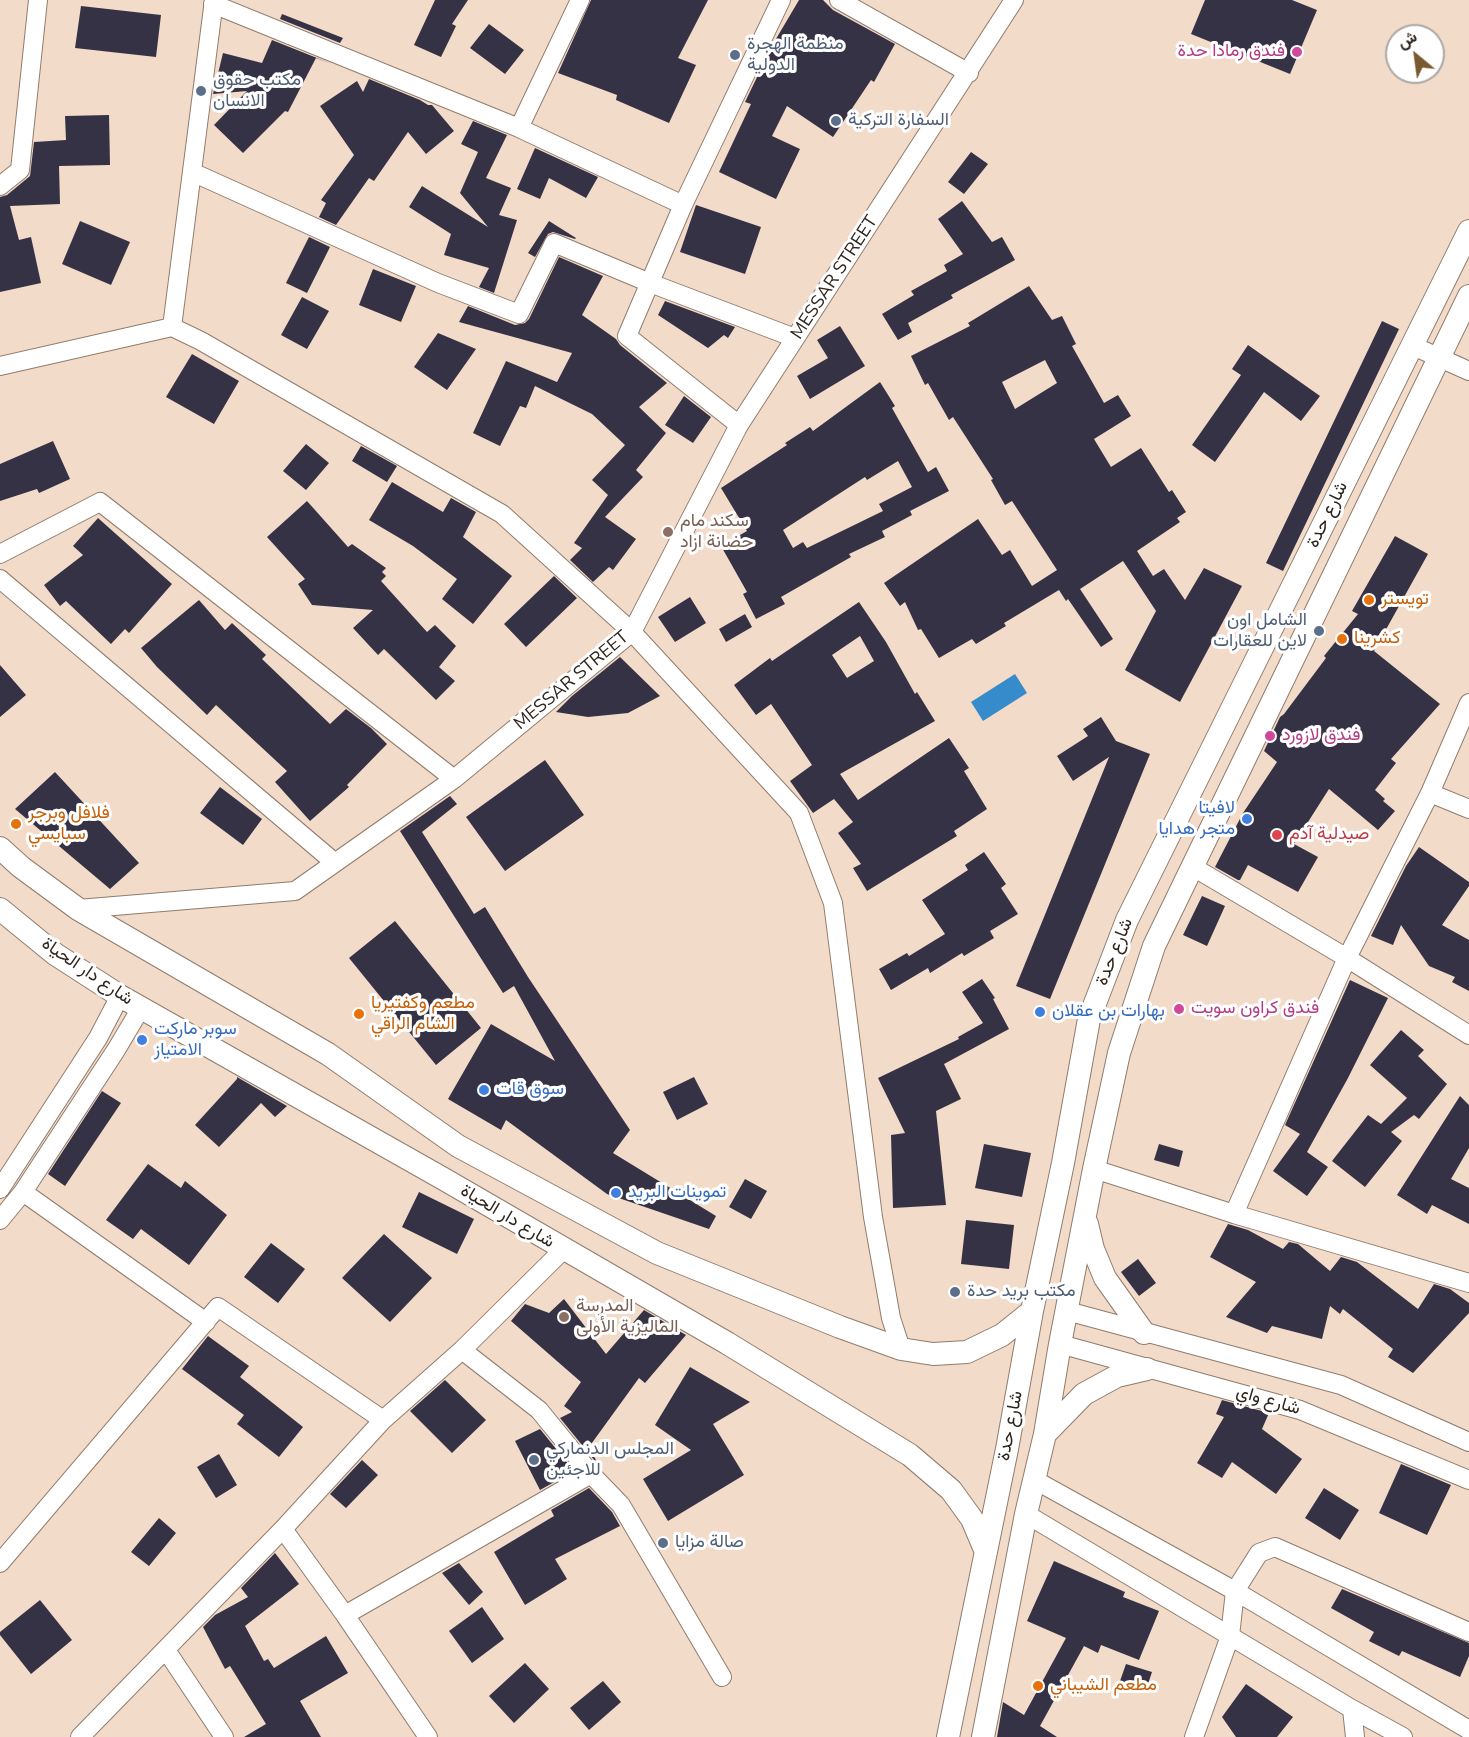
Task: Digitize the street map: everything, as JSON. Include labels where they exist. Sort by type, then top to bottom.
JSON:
[{"type":"main road","name":"شارع حدة","points":[[948,1737],[1063,1163],[1089,1019],[1127,920],[1469,231]]},
{"type":"main road","name":"شارع حدة","points":[[983,1737],[1026,1514],[1045,1434],[1094,1169],[1119,1053],[1154,946],[1469,296]]},
{"type":"main road","name":"شارع دار الحياة","points":[[0,848],[21,867],[78,909],[328,1054],[458,1146],[657,1253],[840,1327],[901,1348],[933,1354],[967,1352],[1002,1335],[1032,1311]]},
{"type":"main road","name":"شارع دار الحياة","points":[[0,909],[55,954],[120,996],[728,1343],[910,1455],[951,1490],[972,1519],[986,1552]]},
{"type":"main road","points":[[442,1178],[458,1146]]},
{"type":"main road","points":[[1063,1163],[1094,1169]]},
{"type":"main road","points":[[1085,1216],[1093,1249],[1105,1278],[1144,1333]]},
{"type":"main road","points":[[1045,1434],[1084,1394],[1117,1376],[1147,1369]]},
{"type":"street","points":[[0,186],[20,170],[38,0]]},
{"type":"street","points":[[519,128],[579,0]]},
{"type":"street","points":[[739,425],[627,336],[683,205],[781,0]]},
{"type":"street","points":[[838,0],[969,73]]},
{"type":"street","points":[[172,327],[214,2],[519,128],[683,205]]},
{"type":"street","name":"MESSAR STREET","points":[[78,909],[295,891],[454,779],[632,632],[739,425],[969,73],[1010,2]]},
{"type":"street","points":[[192,172],[438,283],[519,314],[554,243],[650,283],[795,338]]},
{"type":"street","points":[[0,366],[172,327],[201,341],[502,514],[632,632],[799,813],[833,903],[873,1217],[891,1318],[901,1348]]},
{"type":"street","points":[[1411,345],[1469,371]]},
{"type":"street","points":[[0,554],[100,502],[454,779]]},
{"type":"street","points":[[0,579],[334,862]]},
{"type":"street","points":[[1234,1214],[1347,958],[1430,793],[1469,703]]},
{"type":"street","points":[[1430,793],[1469,808]]},
{"type":"street","points":[[1193,867],[1347,958],[1469,1035]]},
{"type":"street","points":[[0,1189],[98,1038],[120,996]]},
{"type":"street","points":[[0,1220],[23,1192],[141,1008]]},
{"type":"street","points":[[1094,1169],[1234,1214],[1469,1283]]},
{"type":"street","points":[[23,1192],[206,1322]]},
{"type":"street","points":[[80,1737],[283,1529],[383,1420],[462,1350],[563,1250]]},
{"type":"street","points":[[1,1559],[218,1306],[383,1420]]},
{"type":"street","name":"شارع واي","points":[[1066,1311],[1341,1385],[1469,1442]]},
{"type":"street","name":"شارع واي","points":[[1060,1344],[1300,1410],[1469,1480]]},
{"type":"street","points":[[462,1350],[539,1410],[591,1474],[621,1505],[722,1677]]},
{"type":"street","points":[[345,1615],[591,1474]]},
{"type":"street","points":[[1034,1479],[1235,1590],[1463,1731]]},
{"type":"street","points":[[1026,1514],[1352,1709],[1404,1737]]},
{"type":"street","points":[[283,1529],[428,1737]]},
{"type":"street","points":[[1194,1737],[1230,1635],[1235,1590],[1259,1553],[1275,1547],[1469,1632]]},
{"type":"street","points":[[166,1650],[224,1737]]},
{"type":"street","points":[[1352,1709],[1355,1737]]},
{"type":"water","points":[[1015,674],[1027,693],[983,721],[971,702]]},
{"type":"building","points":[[435,0],[468,0],[452,24],[456,26],[441,57],[414,45]]},
{"type":"building","points":[[591,0],[708,0],[678,58],[696,65],[669,123],[616,100],[617,95],[558,73]]},
{"type":"building","points":[[799,0],[823,0],[833,10],[895,44],[874,82],[871,80],[833,137],[787,106],[772,136],[800,149],[776,199],[719,172],[751,104],[745,102],[773,44]]},
{"type":"building","points":[[1205,0],[1292,0],[1317,10],[1290,74],[1191,34]]},
{"type":"building","points":[[81,6],[161,15],[156,57],[75,48]]},
{"type":"building","points":[[282,14],[343,38],[340,43],[280,19]]},
{"type":"building","points":[[489,24],[524,50],[505,74],[470,48]]},
{"type":"building","points":[[272,40],[332,64],[316,58],[288,112],[285,111],[243,153],[214,125],[247,91],[213,94],[223,53],[262,63]]},
{"type":"building","points":[[369,79],[432,105],[454,131],[426,154],[408,132],[374,181],[369,178],[336,225],[319,217],[326,203],[321,200],[354,155],[320,106],[357,81],[363,92]]},
{"type":"building","points":[[109,115],[110,165],[59,166],[60,204],[10,206],[19,240],[31,237],[41,283],[0,292],[0,197],[7,195],[30,176],[34,142],[66,140],[65,116]]},
{"type":"building","points":[[473,121],[507,135],[486,178],[511,188],[499,215],[517,220],[494,293],[479,287],[489,268],[444,255],[451,234],[409,207],[422,186],[488,227],[460,193],[478,152],[461,144]]},
{"type":"building","points":[[535,148],[598,177],[586,198],[549,178],[540,199],[517,189]]},
{"type":"building","points":[[971,152],[988,164],[964,194],[948,182]]},
{"type":"building","points":[[962,201],[992,242],[1002,237],[1015,260],[951,295],[953,298],[908,323],[912,332],[898,340],[882,314],[914,295],[911,291],[947,271],[944,265],[963,254],[938,219]]},
{"type":"building","points":[[696,205],[761,227],[745,274],[680,252]]},
{"type":"building","points":[[80,221],[130,242],[111,285],[62,264]]},
{"type":"building","points":[[549,221],[576,238],[553,232],[548,234],[535,257],[528,253]]},
{"type":"building","points":[[309,237],[330,247],[307,293],[286,283]]},
{"type":"building","points":[[559,257],[603,276],[582,315],[616,339],[620,345],[667,383],[639,407],[666,433],[636,470],[643,477],[605,517],[636,539],[613,570],[609,567],[593,582],[570,560],[582,548],[574,543],[608,495],[592,480],[625,445],[592,414],[535,386],[526,408],[520,406],[500,446],[473,433],[506,361],[557,382],[572,353],[459,322],[468,306],[515,325],[525,323]]},
{"type":"building","points":[[373,269],[416,286],[401,322],[359,305]]},
{"type":"building","points":[[1029,286],[1052,320],[1062,316],[1076,344],[1072,346],[1104,403],[1118,395],[1131,416],[1094,439],[1111,467],[1141,448],[1169,492],[1172,490],[1186,512],[1177,518],[1180,522],[1137,551],[1153,576],[1164,569],[1185,600],[1204,568],[1242,586],[1180,702],[1125,670],[1156,611],[1123,561],[1080,589],[1113,639],[1101,647],[1068,599],[1066,601],[1059,590],[1004,623],[1006,626],[976,644],[972,639],[939,658],[921,629],[918,630],[905,602],[900,606],[884,583],[978,519],[1002,555],[1010,550],[1032,586],[1057,570],[1012,501],[1005,505],[991,480],[993,479],[953,417],[949,420],[928,383],[925,385],[911,356],[970,326],[968,323]],"holes":[[[1045,360],[1057,383],[1015,409],[1002,382]]]},
{"type":"building","points":[[302,297],[329,311],[307,349],[281,335]]},
{"type":"building","points":[[665,301],[735,327],[728,338],[724,335],[708,348],[658,315]]},
{"type":"building","points":[[1382,321],[1399,329],[1283,571],[1266,563]]},
{"type":"building","points":[[840,326],[865,366],[810,399],[797,376],[828,358],[817,340]]},
{"type":"building","points":[[438,333],[476,349],[447,390],[414,367]]},
{"type":"building","points":[[1248,345],[1320,396],[1301,421],[1264,392],[1215,462],[1192,445],[1241,375],[1232,369]]},
{"type":"building","points":[[192,354],[239,381],[214,424],[166,397]]},
{"type":"building","points":[[880,382],[895,406],[892,408],[928,472],[936,467],[949,491],[910,511],[912,515],[882,531],[885,537],[849,554],[851,557],[781,597],[785,604],[756,619],[743,594],[747,592],[721,546],[747,531],[721,488],[787,445],[785,443],[810,427],[813,431]],"holes":[[[898,461],[912,487],[879,504],[883,511],[807,548],[803,542],[793,548],[783,530],[865,477],[867,480]]]},
{"type":"building","points":[[684,396],[711,417],[693,443],[665,425]]},
{"type":"building","points":[[53,441],[70,479],[39,493],[37,489],[0,501],[0,464]]},
{"type":"building","points":[[306,444],[329,463],[306,490],[283,471]]},
{"type":"building","points":[[361,446],[397,466],[387,482],[352,461]]},
{"type":"building","points":[[392,482],[443,512],[451,498],[476,512],[463,537],[512,576],[473,624],[442,599],[457,579],[413,546],[369,520]]},
{"type":"building","points":[[307,501],[348,547],[352,544],[386,568],[382,572],[386,576],[381,581],[427,632],[435,625],[456,646],[439,667],[455,681],[436,700],[384,649],[378,655],[353,628],[373,610],[312,605],[298,584],[305,579],[267,537]]},
{"type":"building","points":[[98,518],[172,584],[129,633],[125,629],[111,644],[66,601],[60,606],[44,585],[83,555],[73,546]]},
{"type":"building","points":[[1395,536],[1428,554],[1374,651],[1440,704],[1391,759],[1396,763],[1375,790],[1395,811],[1378,830],[1329,789],[1294,844],[1318,857],[1298,892],[1248,865],[1238,880],[1215,867],[1243,813],[1277,762],[1264,751],[1280,717],[1358,614],[1352,611]]},
{"type":"building","points":[[554,576],[577,598],[526,647],[504,624]]},
{"type":"building","points":[[690,597],[706,623],[675,642],[658,617]]},
{"type":"building","points":[[199,600],[225,630],[232,623],[266,655],[262,659],[330,724],[346,709],[387,744],[347,785],[349,787],[310,821],[275,782],[287,771],[216,705],[207,715],[157,667],[141,648]]},
{"type":"building","points":[[859,602],[886,642],[915,694],[917,692],[935,721],[840,774],[858,800],[949,738],[969,768],[964,771],[987,809],[954,831],[957,836],[867,891],[853,868],[861,864],[838,833],[853,822],[834,799],[813,813],[790,781],[812,765],[771,704],[756,715],[734,685],[770,658],[772,661]],"holes":[[[860,636],[874,661],[847,678],[832,655]]]},
{"type":"building","points":[[745,614],[752,627],[726,642],[719,629]]},
{"type":"building","points":[[620,657],[660,696],[628,713],[588,717],[556,712],[572,696]]},
{"type":"building","points":[[0,665],[26,695],[0,717]]},
{"type":"building","points":[[1101,717],[1116,741],[1150,754],[1050,999],[1016,986],[1109,757],[1073,781],[1057,756],[1088,736],[1083,729]]},
{"type":"building","points":[[545,760],[584,815],[505,871],[466,817]]},
{"type":"building","points":[[55,772],[139,863],[110,889],[15,809]]},
{"type":"building","points":[[220,787],[262,819],[243,845],[200,813]]},
{"type":"building","points":[[450,796],[457,804],[422,832],[474,914],[485,907],[528,977],[630,1130],[613,1153],[716,1216],[709,1229],[607,1194],[506,1120],[501,1130],[448,1099],[491,1024],[555,1061],[514,986],[503,993],[400,831]]},
{"type":"building","points":[[1419,847],[1469,882],[1469,886],[1442,925],[1469,940],[1469,991],[1452,982],[1455,977],[1429,966],[1401,925],[1393,945],[1371,936],[1406,866]]},
{"type":"building","points":[[984,852],[1006,884],[1001,888],[1018,914],[990,931],[994,938],[964,956],[962,953],[930,973],[928,968],[891,990],[879,969],[907,953],[909,956],[945,934],[922,900],[968,870],[965,865]]},
{"type":"building","points":[[1202,896],[1225,906],[1207,946],[1183,935]]},
{"type":"building","points":[[395,921],[481,1028],[436,1065],[349,958]]},
{"type":"building","points":[[982,979],[995,998],[993,999],[1009,1029],[944,1064],[961,1099],[936,1111],[946,1205],[893,1208],[891,1135],[905,1133],[878,1078],[959,1039],[958,1037],[983,1023],[962,992]]},
{"type":"building","points":[[1350,980],[1388,998],[1348,1078],[1307,1152],[1328,1167],[1307,1196],[1273,1171],[1300,1134],[1285,1125]]},
{"type":"building","points":[[1401,1030],[1424,1050],[1418,1056],[1447,1084],[1419,1119],[1414,1115],[1391,1132],[1402,1141],[1365,1187],[1332,1161],[1368,1115],[1381,1124],[1407,1098],[1370,1065]]},
{"type":"building","points":[[237,1077],[287,1106],[275,1117],[261,1103],[219,1147],[195,1125]]},
{"type":"building","points":[[694,1077],[708,1104],[677,1120],[663,1092]]},
{"type":"building","points":[[102,1091],[121,1103],[65,1186],[48,1174]]},
{"type":"building","points":[[1460,1096],[1469,1105],[1469,1148],[1451,1179],[1469,1188],[1469,1224],[1432,1205],[1427,1214],[1397,1195]]},
{"type":"building","points":[[984,1144],[1031,1153],[1022,1197],[975,1188]]},
{"type":"building","points":[[1159,1144],[1183,1151],[1179,1167],[1154,1160]]},
{"type":"building","points":[[148,1164],[181,1188],[185,1181],[227,1215],[189,1265],[141,1229],[133,1239],[106,1220]]},
{"type":"building","points":[[745,1179],[767,1191],[751,1219],[729,1207]]},
{"type":"building","points":[[419,1192],[474,1219],[457,1254],[402,1227]]},
{"type":"building","points":[[966,1220],[1014,1225],[1009,1269],[961,1264]]},
{"type":"building","points":[[1228,1224],[1248,1230],[1283,1249],[1289,1242],[1298,1244],[1330,1271],[1341,1257],[1357,1262],[1418,1309],[1434,1284],[1450,1289],[1469,1303],[1469,1313],[1413,1373],[1388,1357],[1393,1349],[1343,1309],[1340,1314],[1330,1306],[1322,1339],[1272,1326],[1267,1333],[1226,1317],[1256,1282],[1210,1257]]},
{"type":"building","points":[[384,1234],[432,1278],[390,1322],[342,1278]]},
{"type":"building","points":[[271,1243],[305,1269],[278,1303],[244,1277]]},
{"type":"building","points":[[1138,1259],[1156,1283],[1139,1296],[1121,1272]]},
{"type":"building","points":[[564,1299],[606,1354],[644,1310],[686,1335],[645,1383],[639,1378],[589,1447],[599,1466],[560,1418],[572,1412],[564,1406],[581,1382],[511,1321],[525,1304],[549,1313]]},
{"type":"building","points":[[208,1336],[249,1366],[240,1377],[303,1427],[279,1457],[237,1424],[244,1415],[182,1369]]},
{"type":"building","points":[[690,1367],[750,1402],[713,1424],[744,1475],[668,1521],[643,1479],[691,1450],[655,1425]]},
{"type":"building","points":[[445,1380],[486,1420],[452,1453],[410,1411]]},
{"type":"building","points":[[1222,1400],[1269,1413],[1262,1429],[1302,1459],[1276,1494],[1232,1462],[1222,1478],[1197,1463],[1224,1417],[1216,1414]]},
{"type":"building","points":[[540,1429],[574,1471],[540,1490],[515,1441]]},
{"type":"building","points":[[219,1454],[237,1485],[216,1498],[197,1467]]},
{"type":"building","points":[[362,1460],[378,1475],[346,1508],[330,1494]]},
{"type":"building","points":[[1401,1464],[1451,1485],[1427,1535],[1379,1513]]},
{"type":"building","points":[[589,1488],[612,1512],[620,1526],[555,1559],[567,1579],[525,1605],[494,1552],[554,1516],[551,1510]]},
{"type":"building","points":[[1324,1488],[1359,1510],[1340,1540],[1305,1518]]},
{"type":"building","points":[[159,1518],[176,1533],[149,1566],[131,1552]]},
{"type":"building","points":[[275,1553],[299,1584],[245,1626],[264,1661],[268,1659],[274,1668],[326,1636],[348,1673],[300,1701],[321,1737],[244,1737],[266,1724],[230,1666],[225,1669],[203,1627],[215,1615],[248,1597],[241,1588]]},
{"type":"building","points":[[1054,1561],[1125,1592],[1123,1597],[1159,1611],[1139,1660],[1101,1645],[1098,1653],[1084,1646],[1040,1726],[1057,1737],[997,1737],[1003,1702],[1024,1715],[1066,1638],[1027,1621]]},
{"type":"building","points":[[459,1563],[483,1592],[469,1605],[442,1573]]},
{"type":"building","points":[[1342,1589],[1469,1643],[1469,1656],[1460,1677],[1402,1651],[1399,1656],[1369,1641],[1374,1632],[1331,1608]]},
{"type":"building","points":[[40,1600],[72,1640],[31,1674],[0,1632]]},
{"type":"building","points":[[482,1607],[504,1639],[472,1663],[449,1631]]},
{"type":"building","points":[[525,1663],[549,1689],[514,1723],[489,1696]]},
{"type":"building","points":[[1126,1664],[1152,1672],[1146,1690],[1120,1681]]},
{"type":"building","points":[[603,1681],[621,1702],[589,1730],[570,1708]]},
{"type":"building","points":[[1246,1684],[1293,1717],[1277,1737],[1236,1737],[1222,1717]]},
{"type":"place","name":"فندق رمادا حدة","points":[[1297,52]]},
{"type":"place","name":"منظمة الهجرة الدولية","points":[[735,55]]},
{"type":"place","name":"مكتب حقوق الانسان","points":[[201,91]]},
{"type":"place","name":"السفارة التركية","points":[[836,121]]},
{"type":"place","name":"سكند مام حضانة ازاد","points":[[668,532]]},
{"type":"place","name":"تويستر","points":[[1369,600]]},
{"type":"place","name":"الشامل اون لاين للعقارات","points":[[1319,631]]},
{"type":"place","name":"كشرينا","points":[[1342,639]]},
{"type":"place","name":"فندق لازورد","points":[[1270,736]]},
{"type":"place","name":"لافيتا متجر هدايا","points":[[1247,819]]},
{"type":"place","name":"فلافل وبرجر سبايسي","points":[[16,824]]},
{"type":"place","name":"صيدلية آدم","points":[[1277,835]]},
{"type":"place","name":"فندق كراون سويت","points":[[1179,1009]]},
{"type":"place","name":"بهارات بن عقلان","points":[[1040,1012]]},
{"type":"place","name":"مطعم وكفتيريا الشام الراقي","points":[[359,1014]]},
{"type":"place","name":"سوبر ماركت الامتياز","points":[[142,1040]]},
{"type":"place","name":"سوق قات","points":[[484,1090]]},
{"type":"place","name":"تموينات البريد","points":[[616,1193]]},
{"type":"place","name":"مكتب بريد حدة","points":[[955,1292]]},
{"type":"place","name":"المدرسة الماليزية الأولى","points":[[564,1317]]},
{"type":"place","name":"المجلس الدنماركي للاجئين","points":[[534,1460]]},
{"type":"place","name":"صالة مزايا","points":[[663,1543]]},
{"type":"place","name":"مطعم الشيباني","points":[[1038,1686]]}]
